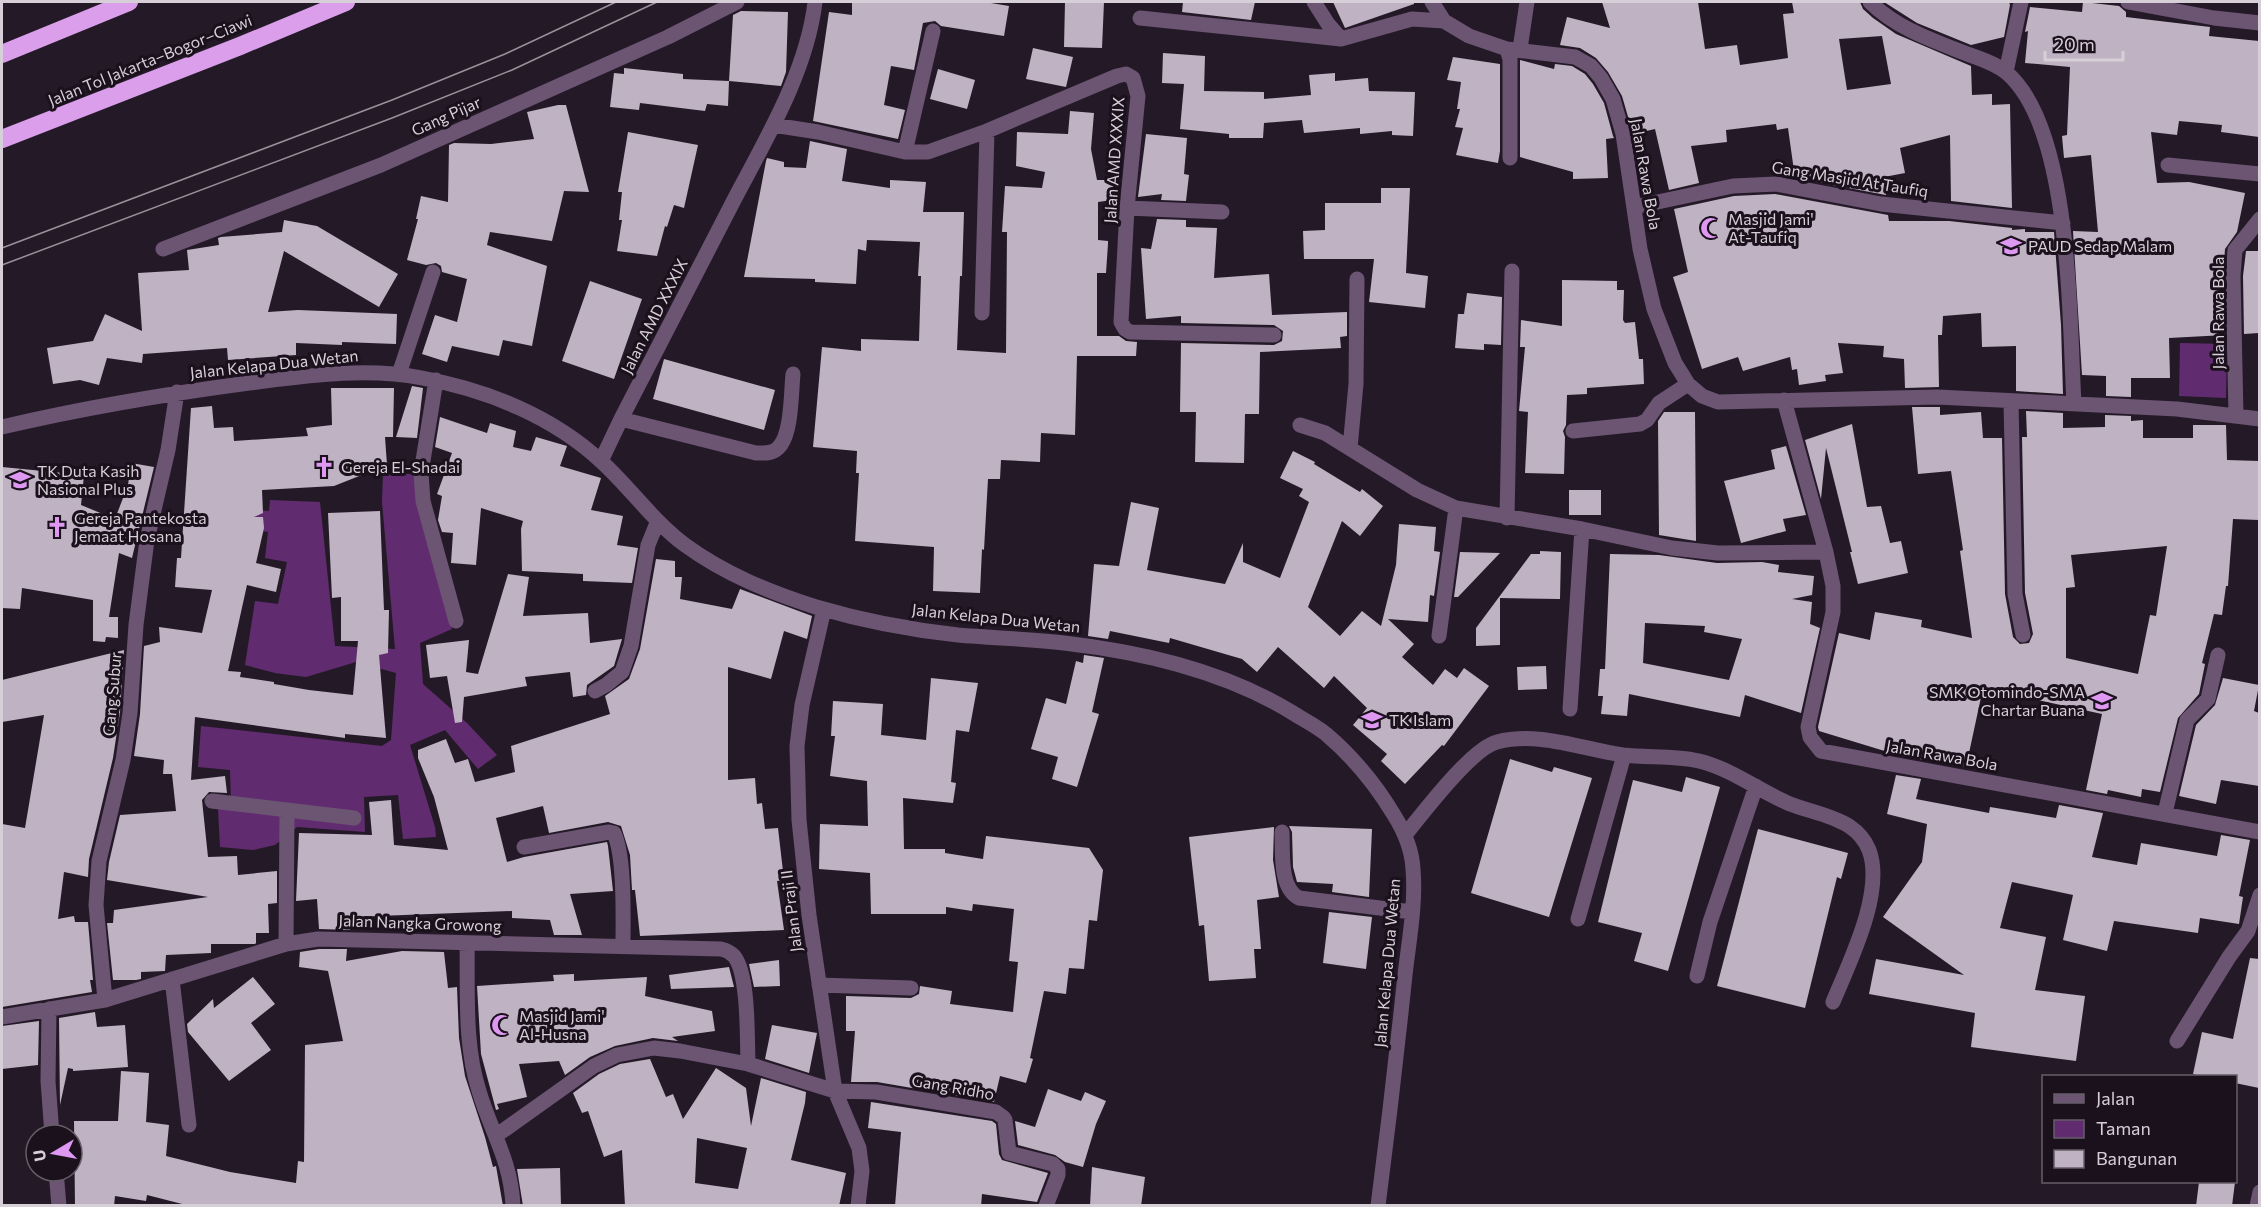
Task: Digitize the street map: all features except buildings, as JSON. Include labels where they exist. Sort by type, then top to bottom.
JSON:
[{"type":"highway","points":[[2,54],[129,2]]},
{"type":"highway","name":"Jalan Tol Jakarta–Bogor–Ciawi","points":[[2,139],[346,2]]},
{"type":"street","name":"Gang Pijar","points":[[163,249],[381,165],[668,37],[736,2]]},
{"type":"street","name":"Jalan AMD XXXIX","points":[[601,461],[773,125],[810,34],[815,2]]},
{"type":"street","points":[[1314,2],[1341,39]]},
{"type":"street","points":[[1432,2],[1444,21]]},
{"type":"street","points":[[1510,158],[1510,59],[1527,2]]},
{"type":"street","points":[[1870,2],[1899,25],[1988,62],[2006,72],[2029,100],[2046,139],[2063,223],[2074,403]]},
{"type":"street","points":[[2006,72],[2021,2]]},
{"type":"street","points":[[2128,2],[2214,18],[2259,23]]},
{"type":"street","points":[[1140,18],[1341,39]]},
{"type":"street","name":"Jalan Rawa Bola","points":[[1341,39],[1412,19],[1444,21],[1469,36],[1514,49],[1575,57],[1591,66],[1601,78],[1612,99],[1623,134],[1640,249],[1654,309],[1675,363],[1688,384],[1702,396],[1718,402],[1937,397],[2177,409],[2259,419]]},
{"type":"street","points":[[905,152],[933,31]]},
{"type":"street","name":"Jalan AMD XXXIX","points":[[773,125],[818,132],[905,152],[928,152],[987,131],[1118,76],[1126,75],[1133,78],[1138,96],[1127,208],[1121,322],[1130,332],[1274,335]]},
{"type":"street","points":[[982,313],[987,131]]},
{"type":"street","points":[[2168,165],[2259,174]]},
{"type":"street","name":"Gang Masjid At Taufiq","points":[[1634,207],[1732,186],[1776,184],[1881,204],[2063,223]]},
{"type":"street","points":[[1127,208],[1222,212]]},
{"type":"street","name":"Jalan Rawa Bola","points":[[2236,416],[2233,276],[2235,250],[2259,219]]},
{"type":"street","points":[[1507,518],[1512,271]]},
{"type":"street","points":[[399,374],[433,272]]},
{"type":"street","points":[[1350,448],[1356,384],[1357,279]]},
{"type":"street","name":"Jalan Kelapa Dua Wetan","points":[[2,427],[177,392],[332,374],[372,372],[436,381],[520,407],[568,436],[601,461],[657,523],[687,546],[738,577],[777,594],[824,609],[897,625],[954,634],[1066,643],[1143,656],[1205,672],[1267,697],[1324,732],[1369,778],[1405,835],[1413,864],[1412,912],[1378,1206]]},
{"type":"street","points":[[621,419],[756,453],[768,453],[778,449],[788,427],[793,374]]},
{"type":"street","points":[[436,381],[421,473],[423,501],[456,621]]},
{"type":"street","points":[[1573,431],[1640,424],[1647,420],[1659,403],[1688,384]]},
{"type":"street","name":"Gang Subur","points":[[105,1000],[96,905],[99,861],[123,760],[130,713],[136,625],[147,540],[168,450],[177,392]]},
{"type":"street","name":"Jalan Rawa Bola","points":[[1784,400],[1826,552],[1833,586],[1833,612],[1808,727],[1810,737],[1821,751],[2259,832]]},
{"type":"street","points":[[2011,401],[2015,594],[2023,635]]},
{"type":"street","points":[[1300,425],[1325,433],[1417,490],[1456,508],[1582,529],[1672,548],[1718,553],[1826,552]]},
{"type":"street","points":[[1439,636],[1456,508]]},
{"type":"street","points":[[595,691],[622,672],[638,614],[648,545],[657,523]]},
{"type":"street","points":[[1570,709],[1582,529]]},
{"type":"street","name":"Jalan Praji II","points":[[824,609],[802,705],[797,746],[799,820],[809,915],[835,1091],[859,1148],[862,1171],[858,1206]]},
{"type":"street","points":[[2165,813],[2187,720],[2210,695],[2218,655]]},
{"type":"street","points":[[1405,835],[1475,754],[1495,742],[1535,739],[1624,755],[1682,758],[1715,765],[1788,803],[1848,825],[1861,836],[1869,849],[1873,865],[1871,897],[1860,936],[1833,1002]]},
{"type":"street","points":[[1578,919],[1624,755]]},
{"type":"street","points":[[1697,976],[1710,922],[1756,786]]},
{"type":"street","points":[[212,801],[354,818]]},
{"type":"street","points":[[286,944],[287,810]]},
{"type":"street","points":[[1282,832],[1286,881],[1294,895],[1299,898],[1412,912]]},
{"type":"street","points":[[524,847],[614,833],[622,889],[623,945]]},
{"type":"street","points":[[2177,1041],[2229,957],[2248,931],[2259,895]]},
{"type":"street","name":"Jalan Nangka Growong","points":[[2,1017],[105,1000],[286,944],[318,939],[722,949],[735,957],[744,982],[748,1064]]},
{"type":"street","points":[[467,943],[473,1065],[479,1091],[509,1173],[513,1206]]},
{"type":"street","points":[[172,979],[189,1125]]},
{"type":"street","points":[[819,986],[911,988]]},
{"type":"street","points":[[49,1010],[48,1081],[51,1123]]},
{"type":"street","points":[[497,1135],[572,1080],[617,1055],[654,1048],[748,1064],[835,1091]]},
{"type":"street","name":"Gang Ridho","points":[[835,1091],[876,1092],[996,1112],[1003,1117],[1006,1124],[1009,1152],[1053,1164],[1058,1169],[1058,1175],[1046,1206]]},
{"type":"street","points":[[57,1183],[59,1206]]},
{"type":"street","points":[[2257,1206],[2259,1192]]},
{"type":"green space","points":[[2180,343],[2227,344],[2226,398],[2179,396]]},
{"type":"green space","points":[[383,474],[416,474],[442,594],[452,629],[420,643],[423,684],[467,723],[497,755],[478,769],[445,730],[410,745],[436,837],[403,839],[398,795],[364,797],[365,832],[297,827],[275,845],[253,850],[220,847],[218,809],[231,807],[230,770],[198,767],[201,726],[382,746],[391,740],[396,673],[356,662],[306,677],[275,673],[245,665],[255,601],[278,604],[287,562],[265,558],[268,532],[241,528],[240,509],[269,511],[270,500],[320,502],[335,646],[395,649],[382,502]]},
{"type":"tram line","points":[[2,248],[392,100],[505,54],[616,2]]},
{"type":"tram line","points":[[2,265],[392,118],[512,70],[657,2]]},
{"type":"place","name":"Masjid Jami' At-Taufiq","points":[[1711,228]]},
{"type":"place","name":"PAUD Sedap Malam","points":[[2011,246]]},
{"type":"place","name":"Gereja El-Shadai","points":[[324,467]]},
{"type":"place","name":"TK Duta Kasih Nasional Plus","points":[[20,480]]},
{"type":"place","name":"Gereja Pantekosta Jemaat Hosana","points":[[57,527]]},
{"type":"place","name":"SMK Otomindo-SMA Chartar Buana","points":[[2102,701]]},
{"type":"place","name":"TK Islam","points":[[1372,720]]},
{"type":"place","name":"Masjid Jami' Al-Husna","points":[[502,1025]]}]
